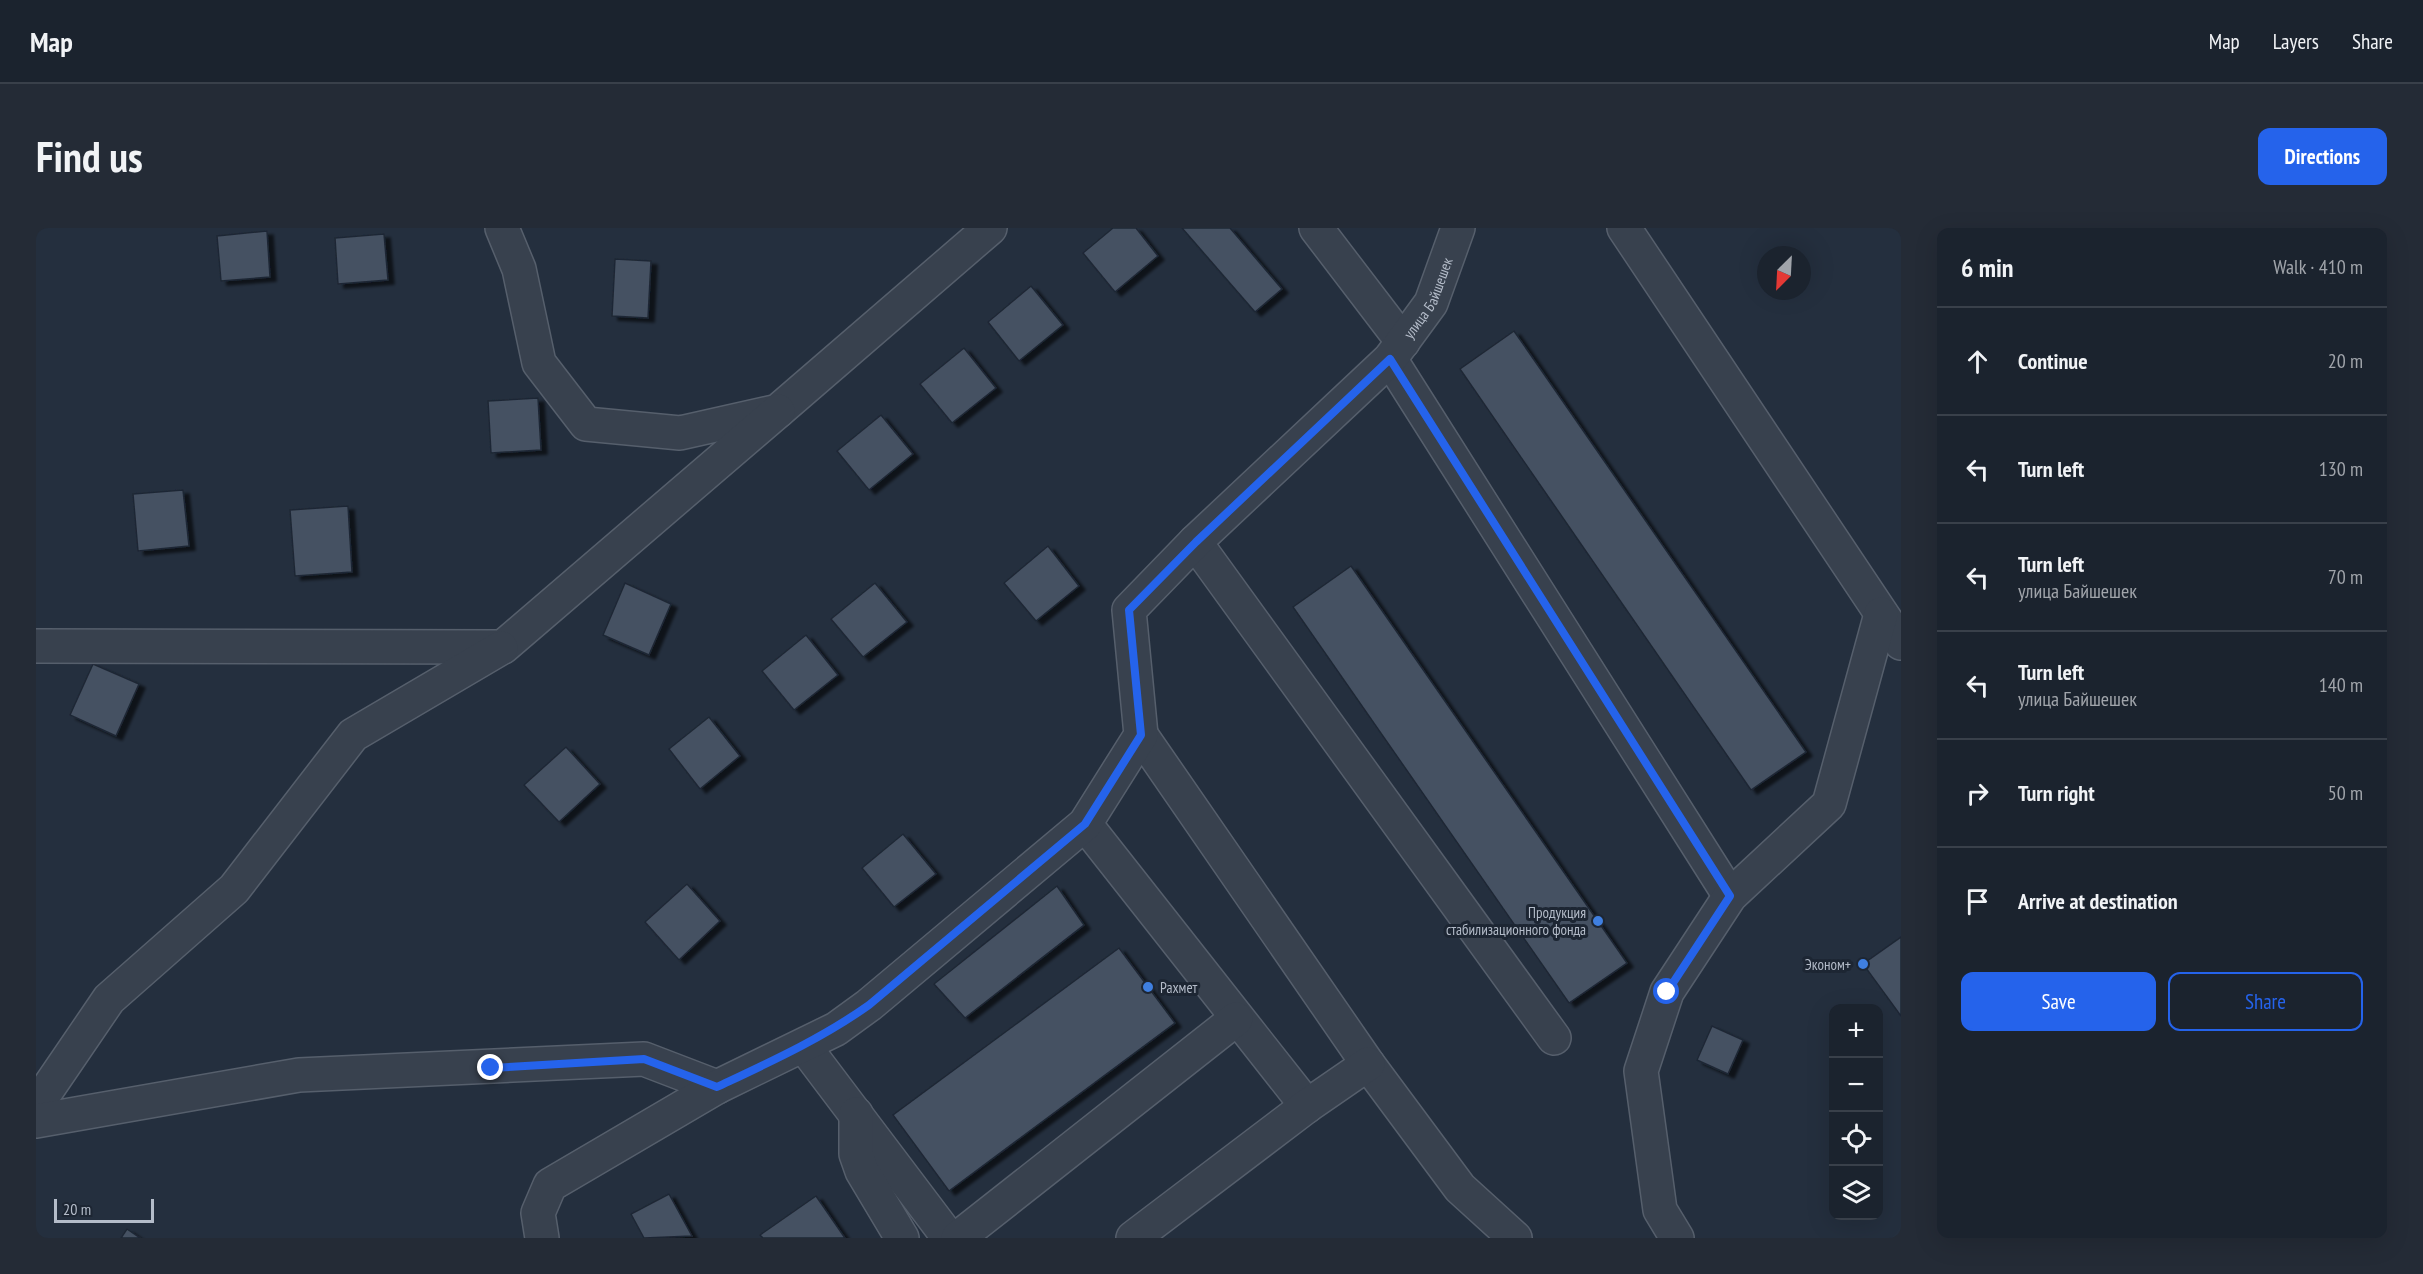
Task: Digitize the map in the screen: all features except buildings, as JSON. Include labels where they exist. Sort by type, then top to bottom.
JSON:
[{"type":"street","points":[[502,228],[519,269],[538,363],[586,424],[680,433],[778,411]]},
{"type":"street","points":[[36,1106],[109,999],[234,889],[353,735],[503,647],[990,228]]},
{"type":"street","points":[[1316,228],[1396,350],[1730,896]]},
{"type":"street","name":"улица Байшешек","points":[[1141,735],[1129,610],[1196,542],[1396,350],[1431,303],[1458,228]]},
{"type":"street","points":[[1624,228],[1901,643]]},
{"type":"street","points":[[1196,542],[1554,1038]]},
{"type":"street","points":[[1677,1238],[1660,1210],[1641,1071],[1667,992],[1730,896],[1829,804],[1881,614]]},
{"type":"street","points":[[36,646],[503,647]]},
{"type":"street","points":[[542,1238],[538,1213],[550,1185],[717,1087],[836,1029],[869,1005],[1085,824],[1141,735],[1368,1064],[1460,1188],[1515,1238]]},
{"type":"street","points":[[1085,824],[1306,1106]]},
{"type":"street","points":[[958,1238],[1236,1019]]},
{"type":"street","points":[[804,1046],[949,1238]]},
{"type":"street","points":[[36,1121],[299,1075],[644,1059],[717,1087]]},
{"type":"street","points":[[1133,1238],[1306,1106],[1368,1064]]},
{"type":"street","points":[[856,1114],[856,1154],[862,1171],[902,1238]]},
{"type":"place","name":"Продукция стабилизационного фонда","points":[[1598,921]]},
{"type":"place","name":"Эконом+","points":[[1863,964]]},
{"type":"place","name":"Рахмет","points":[[1148,987]]},
{"type":"route","points":[[491,1068],[644,1059],[717,1087],[836,1029],[869,1005],[1085,824],[1141,735],[1129,610],[1196,542],[1390,359],[1730,896],[1667,992]]}]
